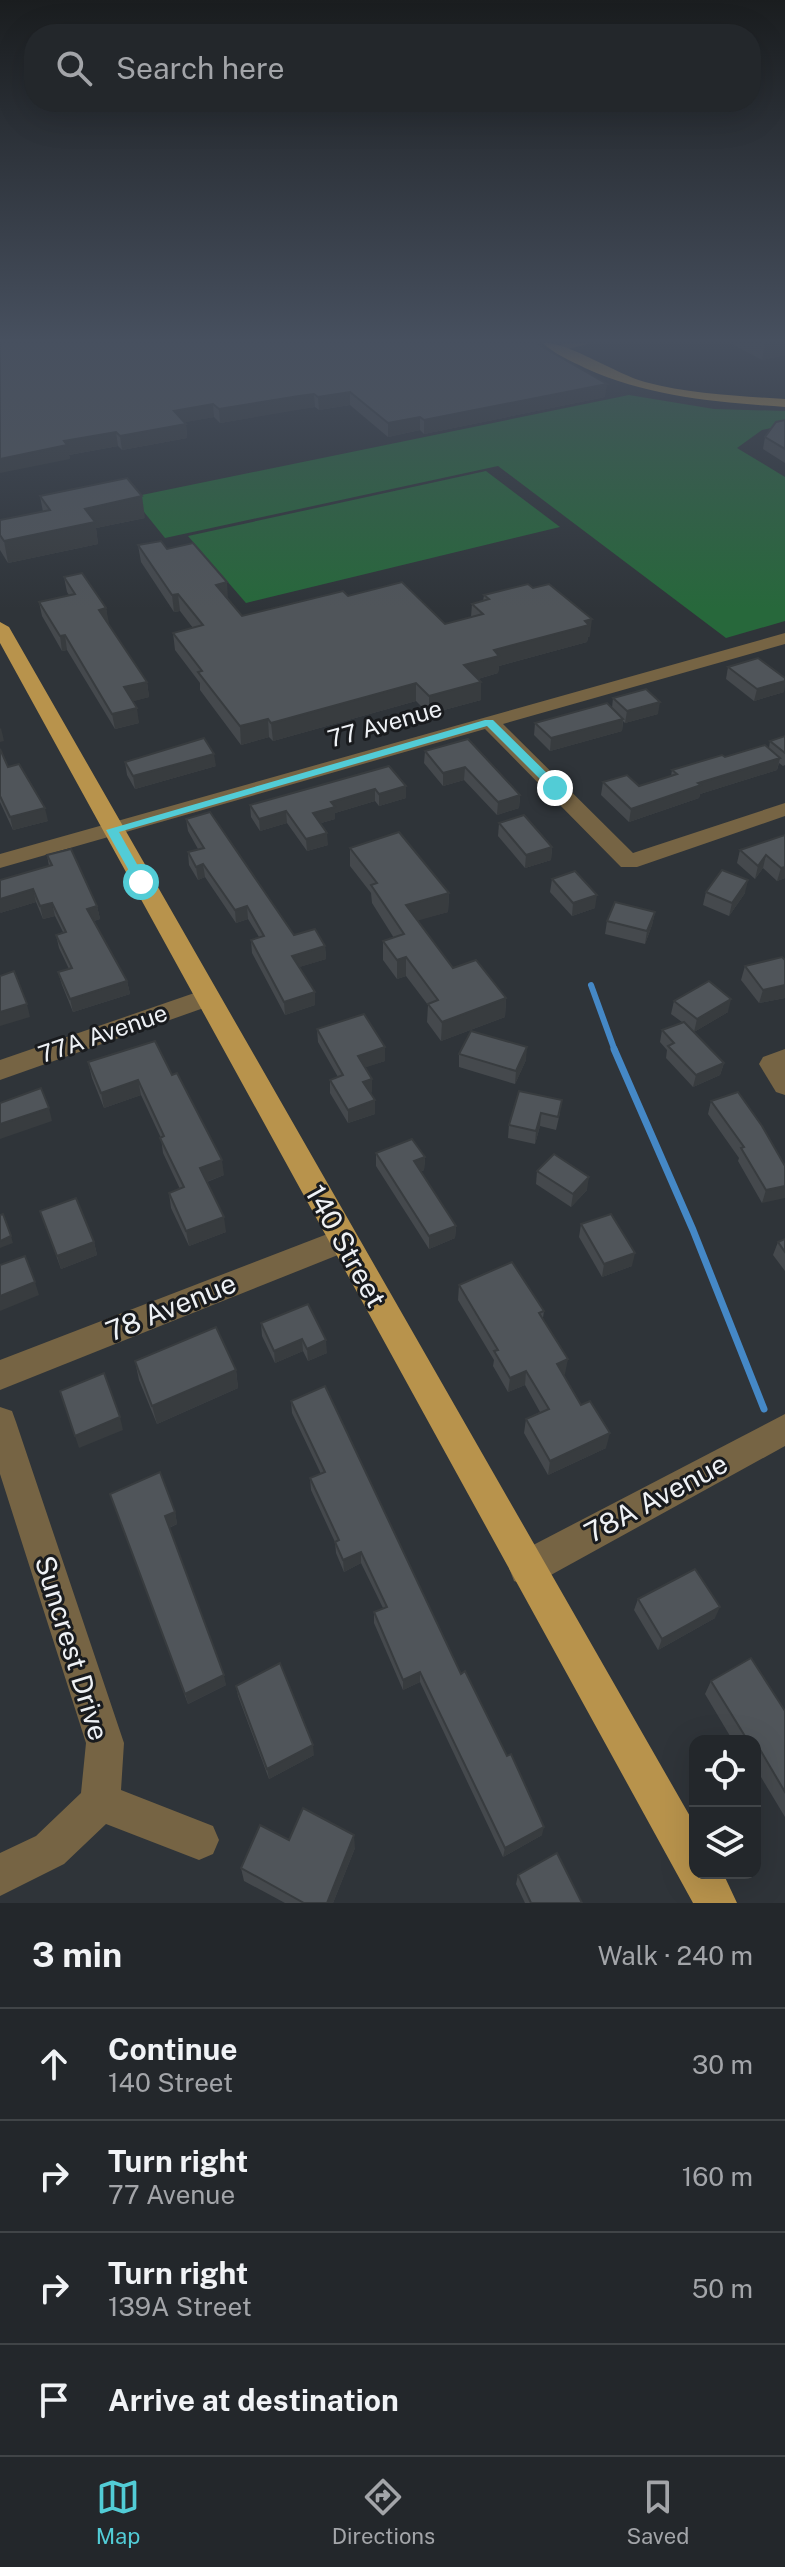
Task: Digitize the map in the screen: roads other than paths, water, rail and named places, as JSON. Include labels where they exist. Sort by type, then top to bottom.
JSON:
[{"type":"main road","name":"140 Street","points":[[0,627],[689,1854]]},
{"type":"main road","points":[[703,1879],[716,1903]]},
{"type":"street","name":"77 Avenue","points":[[0,861],[785,638]]},
{"type":"street","points":[[489,722],[629,862],[785,809]]},
{"type":"street","name":"77A Avenue","points":[[0,1070],[206,998]]},
{"type":"street","name":"78 Avenue","points":[[0,1375],[343,1240]]},
{"type":"street","name":"Suncrest Drive","points":[[0,1422],[105,1743],[100,1802]]},
{"type":"street","name":"78A Avenue","points":[[527,1568],[785,1429]]},
{"type":"street","points":[[0,1875],[50,1850],[100,1802],[199,1840]]},
{"type":"waterway","points":[[591,985],[615,1051]]},
{"type":"waterway","points":[[614,1049],[693,1230],[764,1409]]}]
